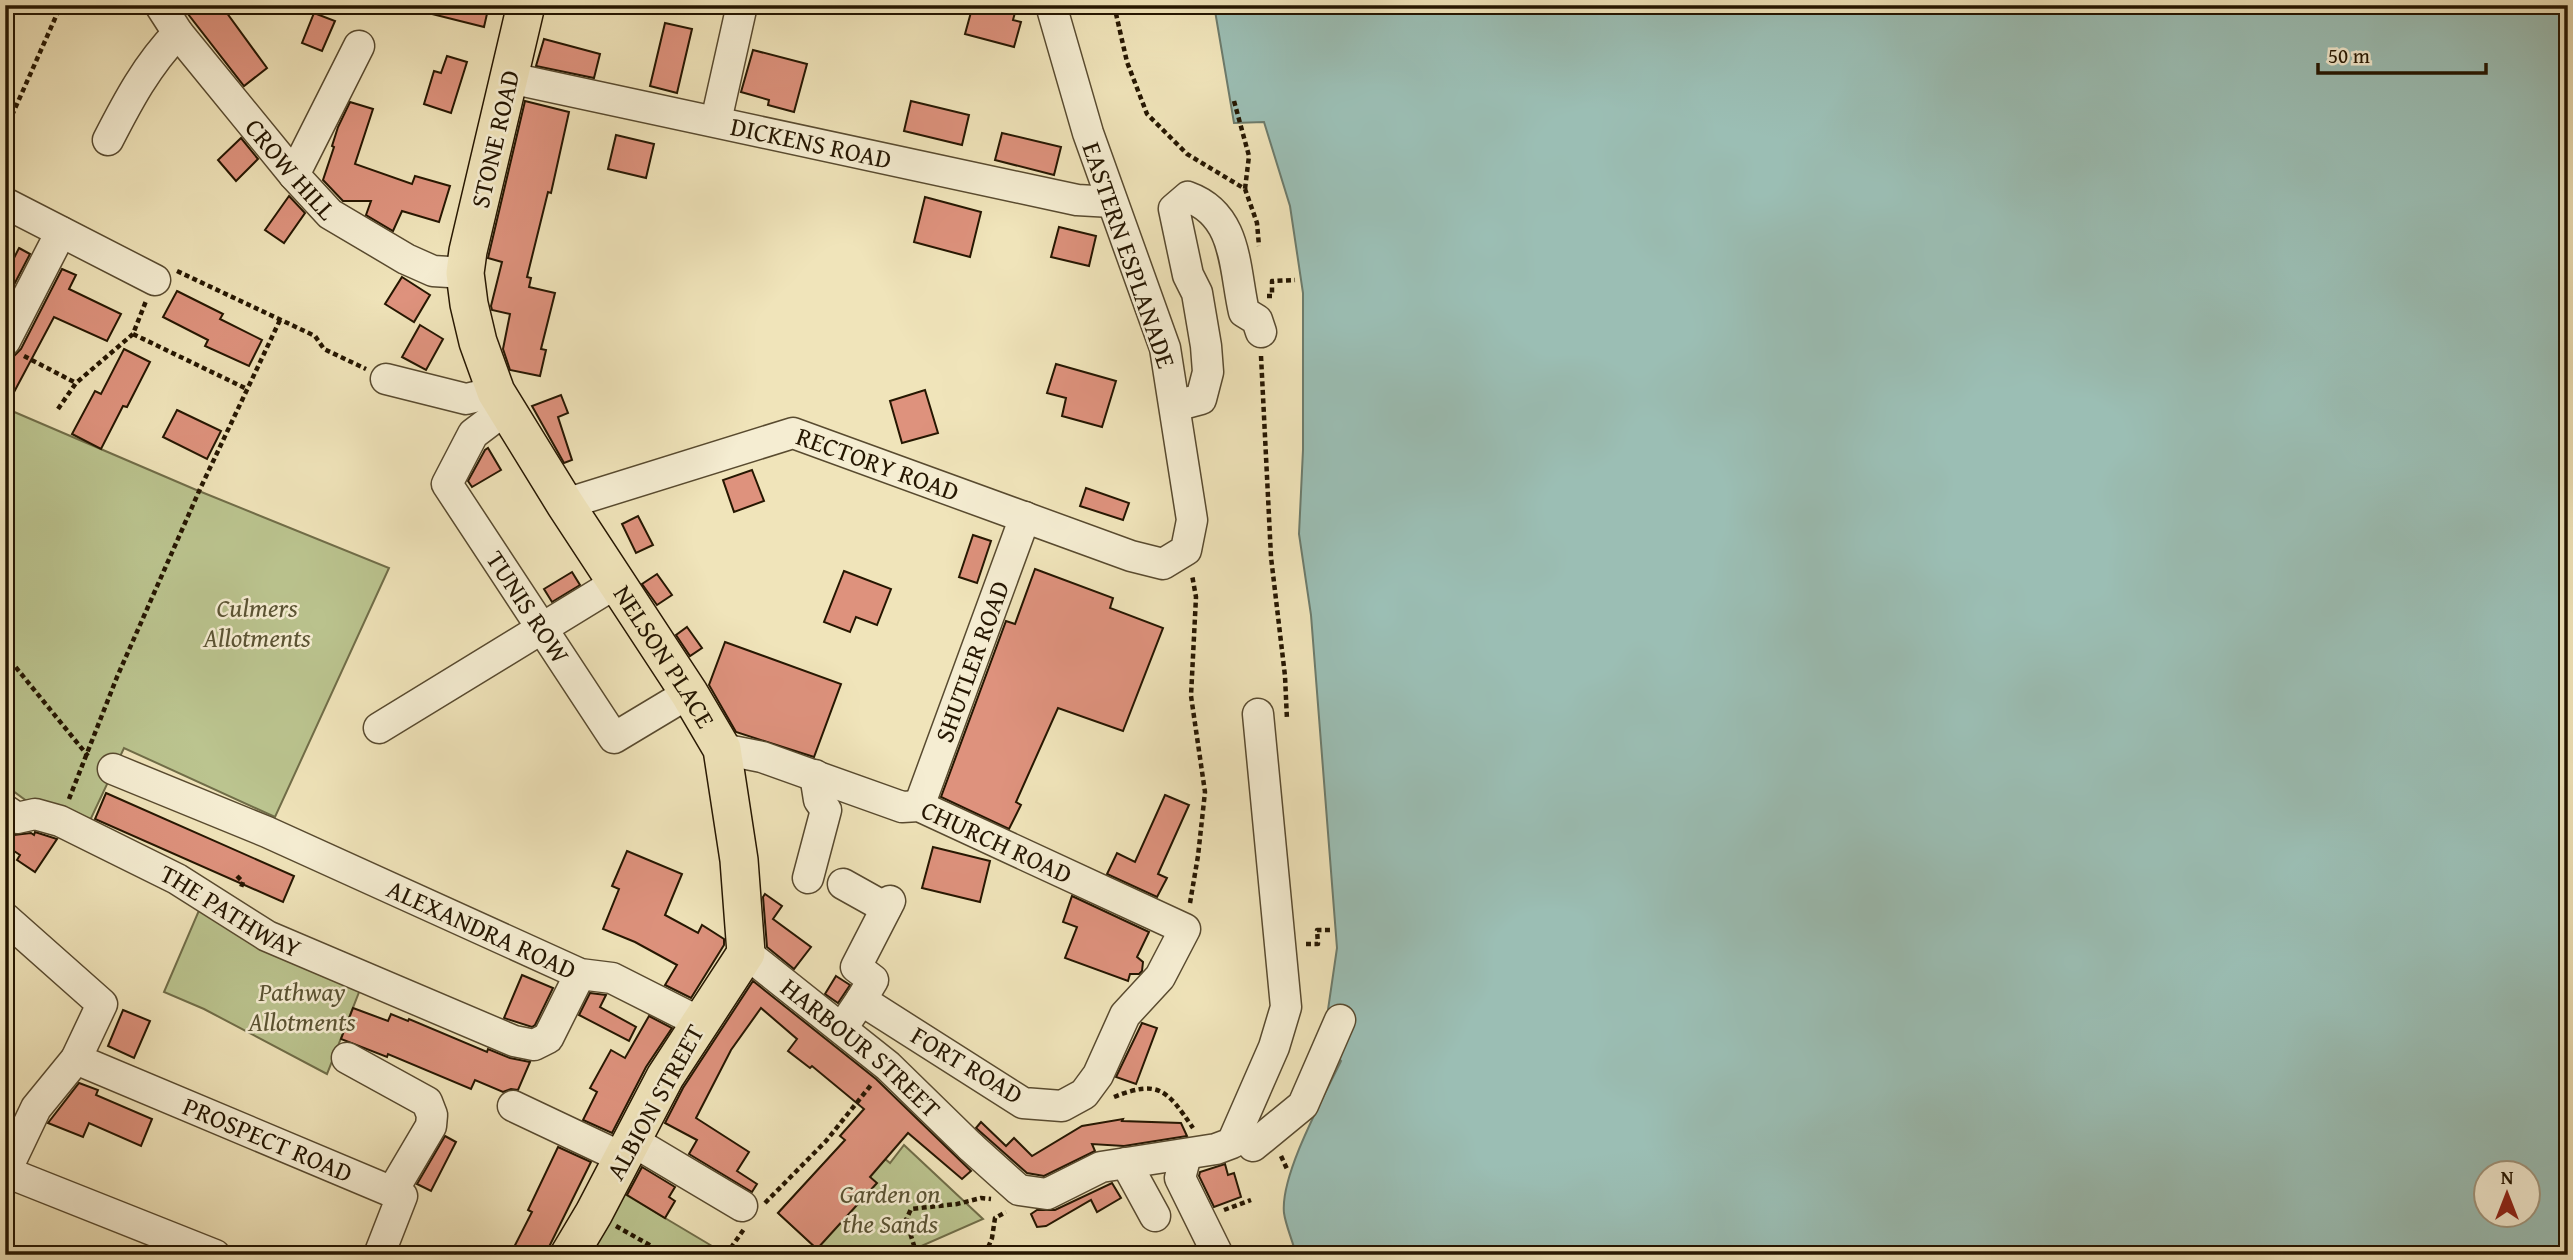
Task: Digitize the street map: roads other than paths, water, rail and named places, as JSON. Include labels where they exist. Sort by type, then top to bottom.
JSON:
[{"type":"main road","name":"STONE ROAD","points":[[465,273],[526,5]]},
{"type":"main road","name":"NELSON PLACE","points":[[465,273],[478,342],[501,401],[689,693],[722,749],[739,860],[746,953]]},
{"type":"main road","name":"ALBION STREET","points":[[569,1255],[665,1077],[746,953]]},
{"type":"street","name":"CROW HILL","points":[[160,5],[178,33],[294,175],[330,214],[406,259],[433,271],[465,273]]},
{"type":"street","points":[[716,121],[742,5]]},
{"type":"street","name":"EASTERN ESPLANADE","points":[[1051,5],[1088,133],[1165,348],[1192,520],[1186,550]]},
{"type":"street","points":[[108,140],[140,79],[178,33]]},
{"type":"street","points":[[294,175],[359,46]]},
{"type":"street","name":"DICKENS ROAD","points":[[510,78],[1077,200],[1112,202]]},
{"type":"street","points":[[1175,406],[1200,399],[1208,372],[1196,293],[1185,264],[1174,209],[1188,197],[1207,206],[1223,228],[1238,265],[1244,312],[1257,320],[1261,332]]},
{"type":"street","points":[[5,203],[61,232],[161,273]]},
{"type":"street","points":[[11,347],[61,232]]},
{"type":"street","points":[[386,379],[466,399],[501,401]]},
{"type":"street","name":"TUNIS ROW","points":[[501,401],[473,434],[447,484],[614,738],[689,693]]},
{"type":"street","name":"RECTORY ROAD","points":[[565,504],[793,433],[1131,556],[1163,564],[1186,550]]},
{"type":"street","name":"SHUTLER ROAD","points":[[919,806],[1026,517]]},
{"type":"street","points":[[379,727],[616,583]]},
{"type":"street","points":[[1254,1146],[1274,1046],[1286,1007],[1258,714]]},
{"type":"street","name":"CHURCH ROAD","points":[[722,749],[762,757],[902,807],[919,806],[1185,929]]},
{"type":"street","name":"ALEXANDRA ROAD","points":[[100,762],[267,832],[580,974],[612,978],[699,1022]]},
{"type":"street","points":[[808,878],[826,810],[819,800],[816,775]]},
{"type":"street","name":"THE PATHWAY","points":[[5,810],[18,818],[36,814],[60,821],[177,879],[267,936],[514,1041],[534,1045],[548,1038],[580,974]]},
{"type":"street","points":[[842,1028],[873,980],[856,967],[888,904],[843,884]]},
{"type":"street","points":[[5,918],[102,1004],[76,1059],[36,1108],[6,1173],[215,1255]]},
{"type":"street","name":"FORT ROAD","points":[[861,1000],[1023,1103],[1062,1106],[1084,1094],[1098,1075],[1125,1015],[1160,977],[1185,929]]},
{"type":"street","name":"HARBOUR STREET","points":[[746,953],[888,1066],[971,1147],[1019,1189],[1046,1194],[1101,1167],[1216,1149],[1254,1146]]},
{"type":"street","points":[[1254,1146],[1303,1105],[1340,1020]]},
{"type":"street","points":[[347,1058],[427,1102],[432,1115],[431,1126],[392,1192],[402,1196],[379,1255]]},
{"type":"street","name":"PROSPECT ROAD","points":[[76,1059],[392,1192]]},
{"type":"street","points":[[513,1106],[627,1149],[750,1208]]},
{"type":"street","points":[[1185,1155],[1180,1178],[1218,1255]]},
{"type":"street","points":[[1126,1163],[1155,1216]]},
{"type":"water","points":[[1214,5],[2568,5],[2568,1255],[1296,1255],[1284,1213],[1289,1178],[1314,1114],[1341,1061],[1323,1044],[1337,948],[1311,615],[1299,534],[1303,450],[1303,293],[1290,206],[1264,122],[1234,123]]},
{"type":"park label","name":"Culmers Allotments","points":[[257,623]]},
{"type":"park label","name":"Pathway Allotments","points":[[302,1007]]},
{"type":"park label","name":"Garden on the Sands","points":[[890,1209]]}]
